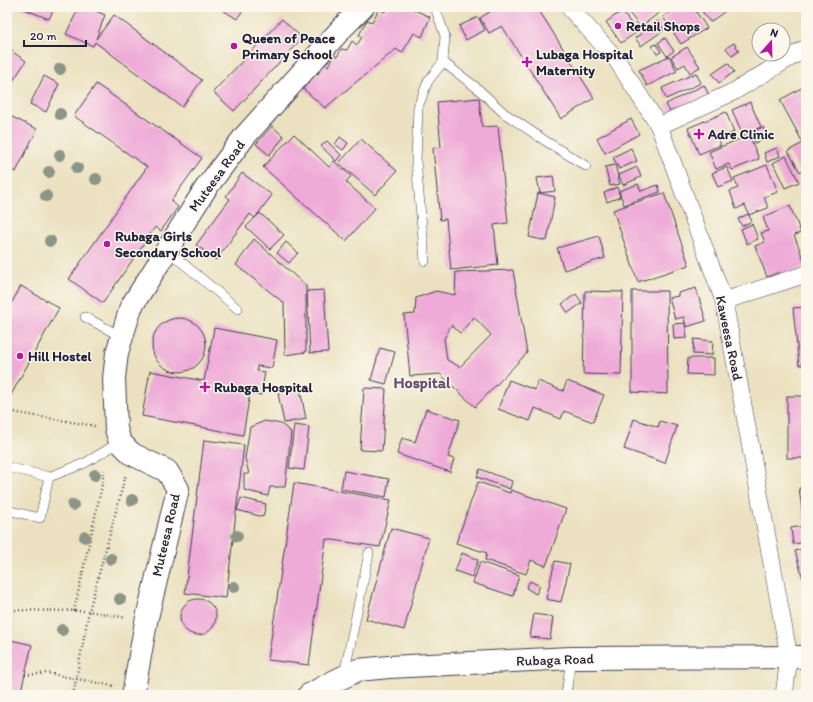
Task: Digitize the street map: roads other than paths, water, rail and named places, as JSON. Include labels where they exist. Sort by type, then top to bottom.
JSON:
[{"type":"street","name":"Muteesa Road","points":[[134,692],[146,622],[178,489],[167,471],[119,444],[114,378],[117,353],[131,307],[206,188],[245,136],[363,7]]},
{"type":"street","name":"Kaweesa Road","points":[[569,7],[616,59],[659,126],[724,301],[798,657],[784,695]]},
{"type":"street","points":[[659,126],[733,92],[806,48]]},
{"type":"street","points":[[724,301],[806,274]]},
{"type":"street","name":"Rubaga Road","points":[[310,695],[358,670],[389,667],[571,658],[798,657]]},
{"type":"lane","points":[[425,261],[416,161],[418,107],[428,81],[443,62],[445,36],[435,7]]},
{"type":"lane","points":[[443,62],[477,88],[504,113],[586,166]]},
{"type":"lane","points":[[167,250],[238,309]]},
{"type":"lane","points":[[85,317],[122,337]]},
{"type":"lane","points":[[7,467],[49,477],[85,462],[119,444]]},
{"type":"lane","points":[[7,510],[40,518],[49,477]]},
{"type":"lane","points":[[344,677],[369,553]]},
{"type":"lane","points":[[566,695],[571,658]]},
{"type":"place","name":"Retail Shops","points":[[618,26]]},
{"type":"place","name":"Queen of Peace Primary School","points":[[234,46]]},
{"type":"place","name":"Lubaga Hospital Maternity","points":[[527,62]]},
{"type":"place","name":"Adre Clinic","points":[[699,134]]},
{"type":"place","name":"Rubaga Girls Secondary School","points":[[107,244]]},
{"type":"place","name":"Hill Hostel","points":[[20,356]]},
{"type":"place","name":"Rubaga Hospital","points":[[205,387]]},
{"type":"district","name":"Hospital","points":[[422,382]]}]
